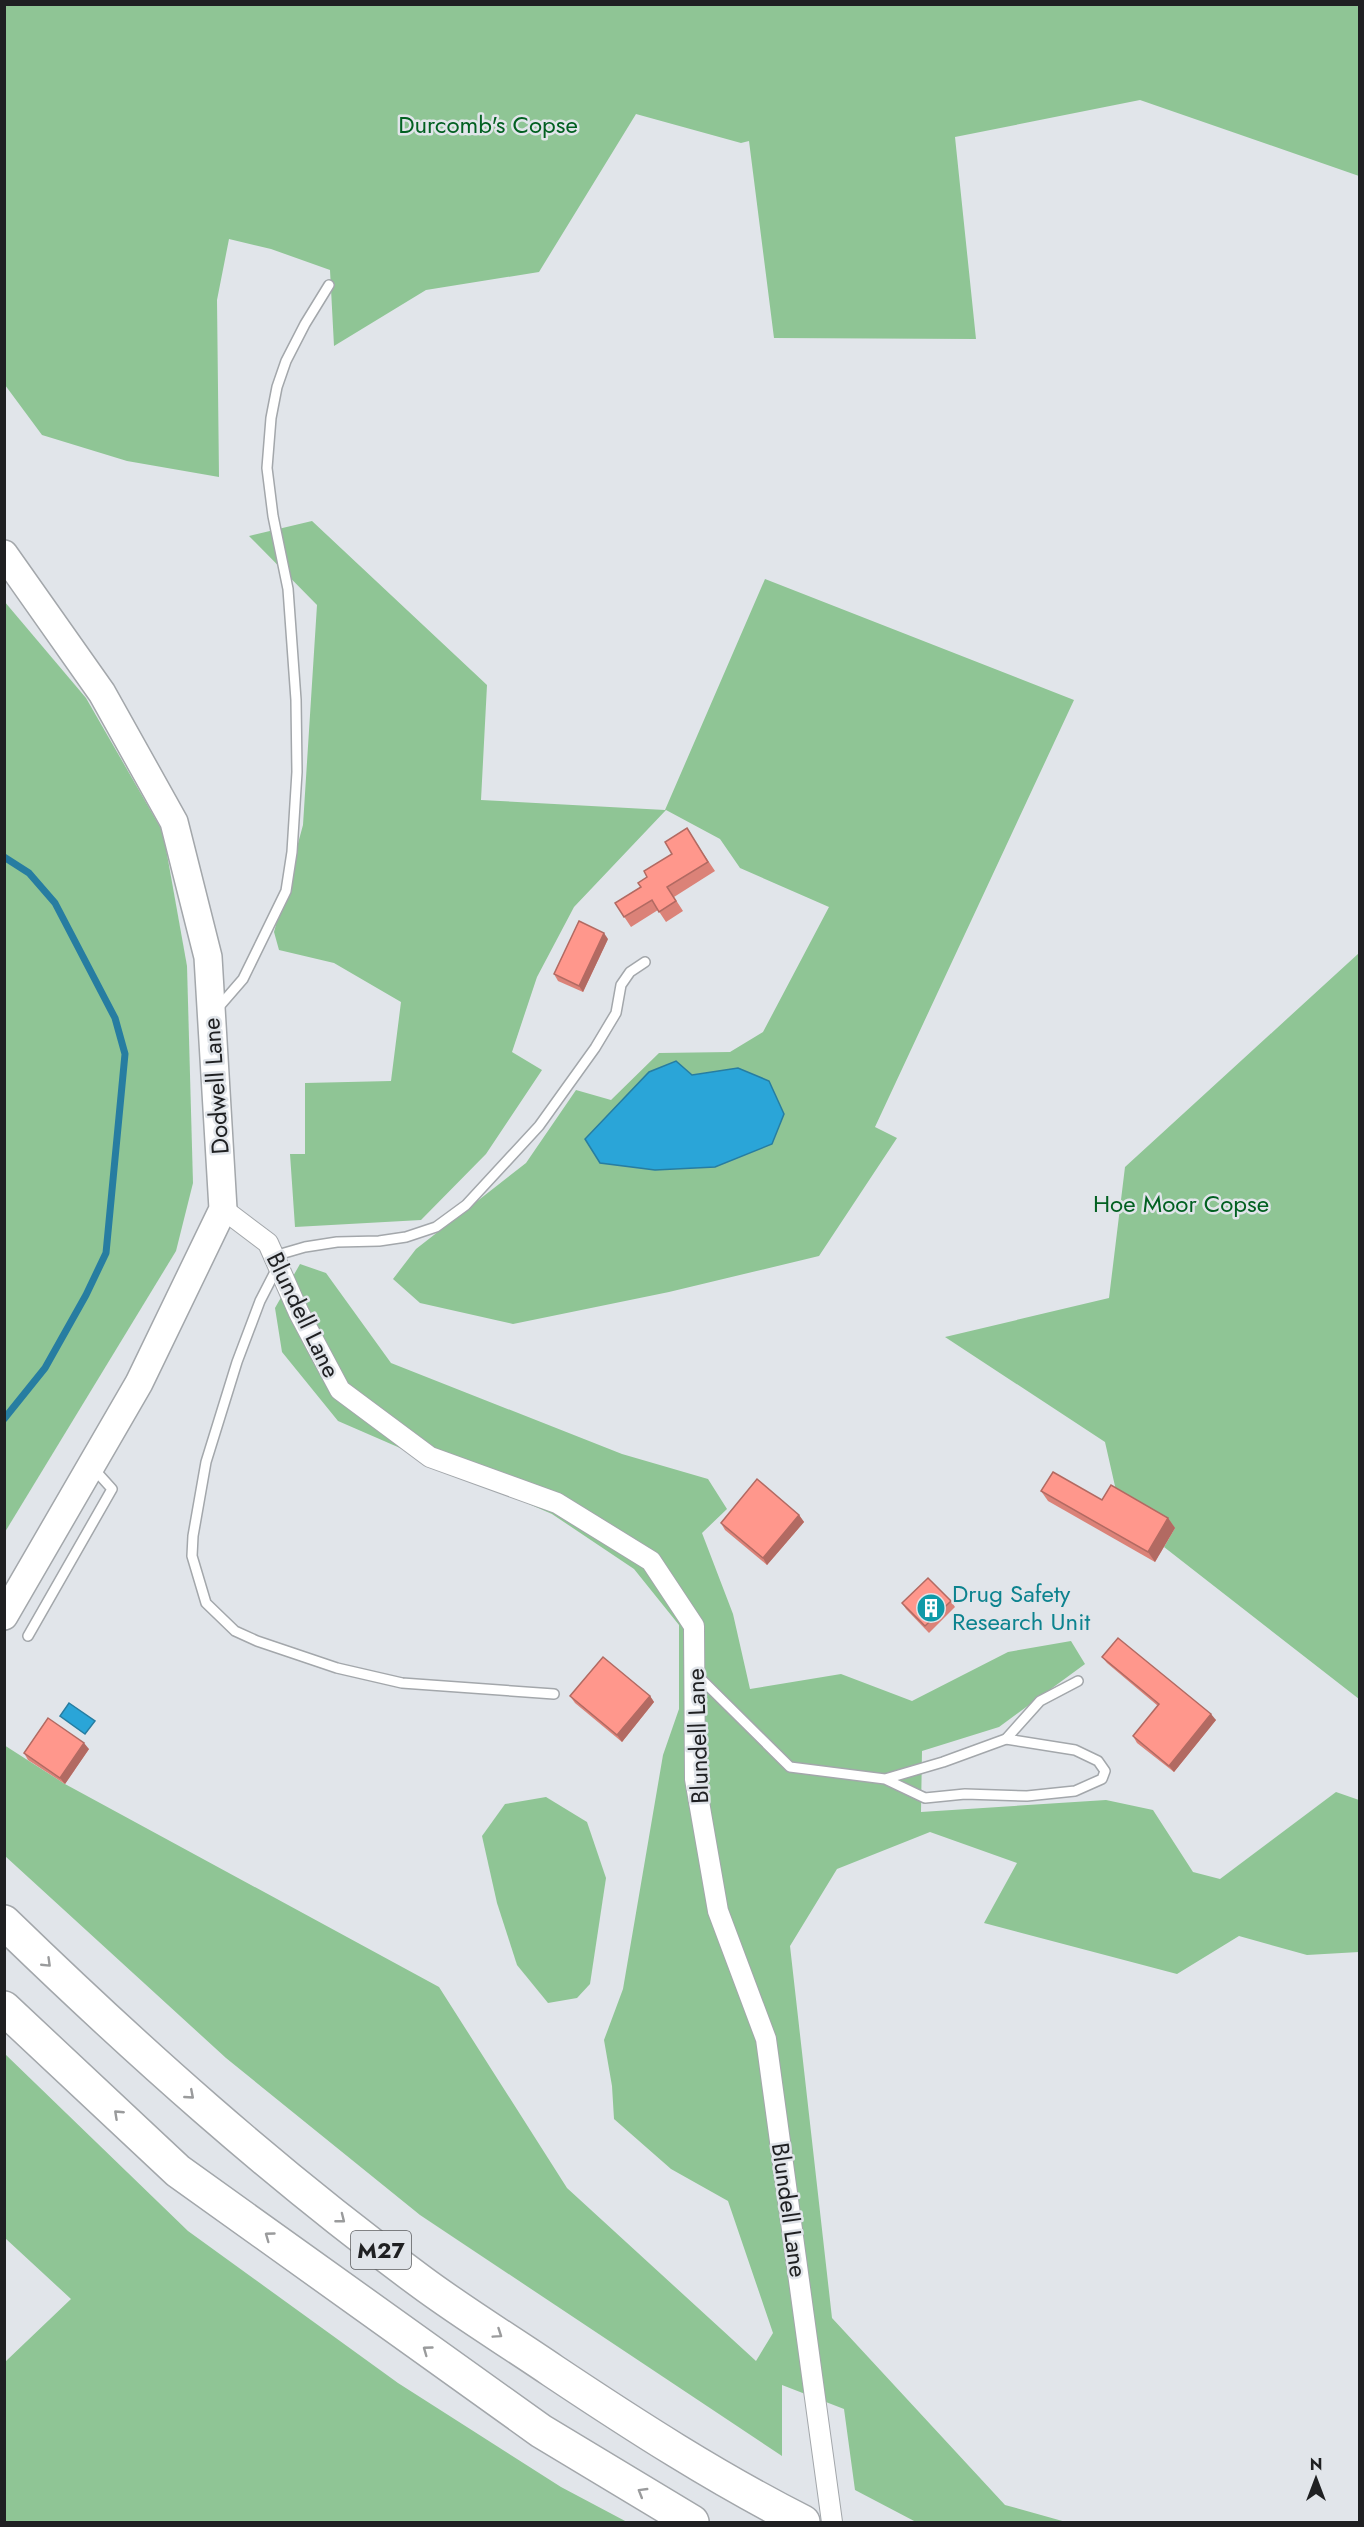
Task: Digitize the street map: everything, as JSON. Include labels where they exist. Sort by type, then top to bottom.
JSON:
[{"type":"highway","name":"M27","points":[[4,1923],[113,2028],[254,2150],[420,2281],[647,2434],[759,2500],[803,2523]]},
{"type":"highway","name":"M27","points":[[4,2008],[178,2171],[541,2432],[692,2523]]},
{"type":"street","name":"Dodwell Lane","points":[[4,554],[102,693],[174,822],[208,957],[224,1209],[139,1383],[4,1616]]},
{"type":"street","name":"Blundell Lane","points":[[224,1209],[268,1243],[299,1313],[340,1390],[430,1457],[557,1503],[651,1561],[694,1626],[695,1779],[718,1911],[766,2039],[832,2523]]},
{"type":"lane","points":[[211,1015],[243,979],[286,891],[297,772],[296,700],[288,589],[273,516],[267,468],[270,428],[277,387],[286,361],[304,324],[329,285]]},
{"type":"lane","points":[[554,1694],[402,1683],[337,1668],[257,1641],[235,1631],[206,1603],[192,1556],[193,1536],[206,1462],[237,1362],[276,1261],[305,1247],[337,1242],[379,1241],[406,1237],[436,1227],[466,1205],[539,1126],[611,1022],[616,1013],[621,985],[630,972],[645,962]]},
{"type":"lane","points":[[28,1636],[112,1489],[91,1465]]},
{"type":"lane","points":[[695,1672],[790,1767],[885,1779],[925,1798],[965,1794],[1027,1796],[1075,1791],[1102,1779],[1106,1771],[1098,1761],[1075,1750],[1006,1739]]},
{"type":"lane","points":[[885,1779],[943,1762],[1006,1739],[1040,1701],[1078,1681]]},
{"type":"green space","name":"Durcomb's Copse","points":[[5,5],[1359,5],[1359,176],[1140,100],[955,137],[976,339],[774,338],[749,141],[741,143],[636,114],[539,272],[426,290],[334,346],[330,270],[271,249],[229,239],[217,300],[219,477],[127,461],[42,435],[5,385]]},
{"type":"green space","points":[[312,521],[487,685],[481,800],[665,810],[765,579],[1074,700],[875,1127],[897,1138],[819,1256],[669,1292],[513,1324],[420,1303],[393,1279],[416,1249],[526,1163],[576,1090],[611,1100],[659,1053],[730,1052],[763,1032],[829,907],[740,868],[720,839],[666,810],[574,907],[537,977],[512,1052],[542,1070],[486,1154],[421,1220],[295,1227],[290,1154],[305,1154],[305,1083],[391,1081],[401,1002],[334,963],[279,950],[274,932],[303,825],[317,605],[249,536]]},
{"type":"green space","points":[[4,601],[86,698],[163,832],[187,966],[193,1183],[176,1251],[5,1532]]},
{"type":"green space","name":"Hoe Moor Copse","points":[[1359,953],[1359,1699],[1164,1547],[1175,1528],[1117,1495],[1105,1442],[945,1337],[1109,1298],[1125,1167]]},
{"type":"green space","points":[[300,1264],[326,1273],[391,1363],[622,1454],[708,1479],[727,1509],[702,1533],[733,1614],[750,1689],[841,1674],[912,1701],[1008,1652],[1071,1641],[1085,1664],[999,1727],[922,1751],[921,1812],[1106,1800],[1153,1810],[1193,1872],[1220,1879],[1336,1792],[1359,1800],[1359,1952],[1307,1955],[1239,1936],[1177,1974],[984,1923],[1017,1863],[930,1832],[837,1869],[790,1946],[832,2318],[1005,2505],[1066,2522],[916,2522],[855,2490],[844,2409],[782,2385],[782,2456],[420,2215],[226,2058],[5,1856],[4,1745],[65,1784],[439,1987],[567,2188],[756,2361],[773,2333],[728,2201],[671,2169],[614,2119],[612,2086],[604,2040],[623,1989],[663,1755],[679,1709],[679,1625],[634,1569],[552,1514],[338,1421],[282,1352],[275,1308]]},
{"type":"green space","points":[[546,1797],[587,1822],[606,1878],[590,1984],[577,1998],[548,2003],[517,1965],[497,1903],[482,1836],[505,1804]]},
{"type":"green space","points":[[5,2054],[188,2231],[398,2383],[561,2487],[627,2522],[5,2522],[5,2362],[71,2299],[5,2238]]},
{"type":"water","points":[[676,1061],[692,1075],[738,1068],[769,1081],[784,1114],[772,1144],[715,1167],[655,1170],[600,1163],[585,1139],[649,1072]]},
{"type":"water","points":[[69,1703],[95,1721],[85,1734],[60,1716]]},
{"type":"building","points":[[687,828],[708,862],[667,887],[676,901],[659,912],[652,900],[624,917],[615,903],[641,887],[638,883],[647,877],[644,871],[672,854],[665,842]]},
{"type":"building","points":[[579,921],[604,933],[579,986],[554,974]]},
{"type":"building","points":[[1053,1472],[1102,1500],[1111,1485],[1168,1518],[1148,1552],[1041,1491]]},
{"type":"building","points":[[757,1479],[799,1515],[763,1558],[721,1523]]},
{"type":"building","name":"Drug Safety Research Unit","points":[[928,1578],[951,1601],[925,1626],[902,1603]]},
{"type":"building","points":[[1118,1638],[1211,1714],[1169,1766],[1133,1736],[1159,1704],[1102,1657]]},
{"type":"building","points":[[603,1657],[650,1696],[617,1735],[570,1696]]},
{"type":"building","points":[[48,1718],[84,1743],[60,1778],[24,1753]]},
{"type":"waterway","points":[[4,857],[29,873],[55,903],[115,1018],[125,1054],[106,1253],[86,1295],[45,1368],[4,1419]]},
{"type":"place","name":"Drug Safety Research Unit","points":[[931,1608]]}]
